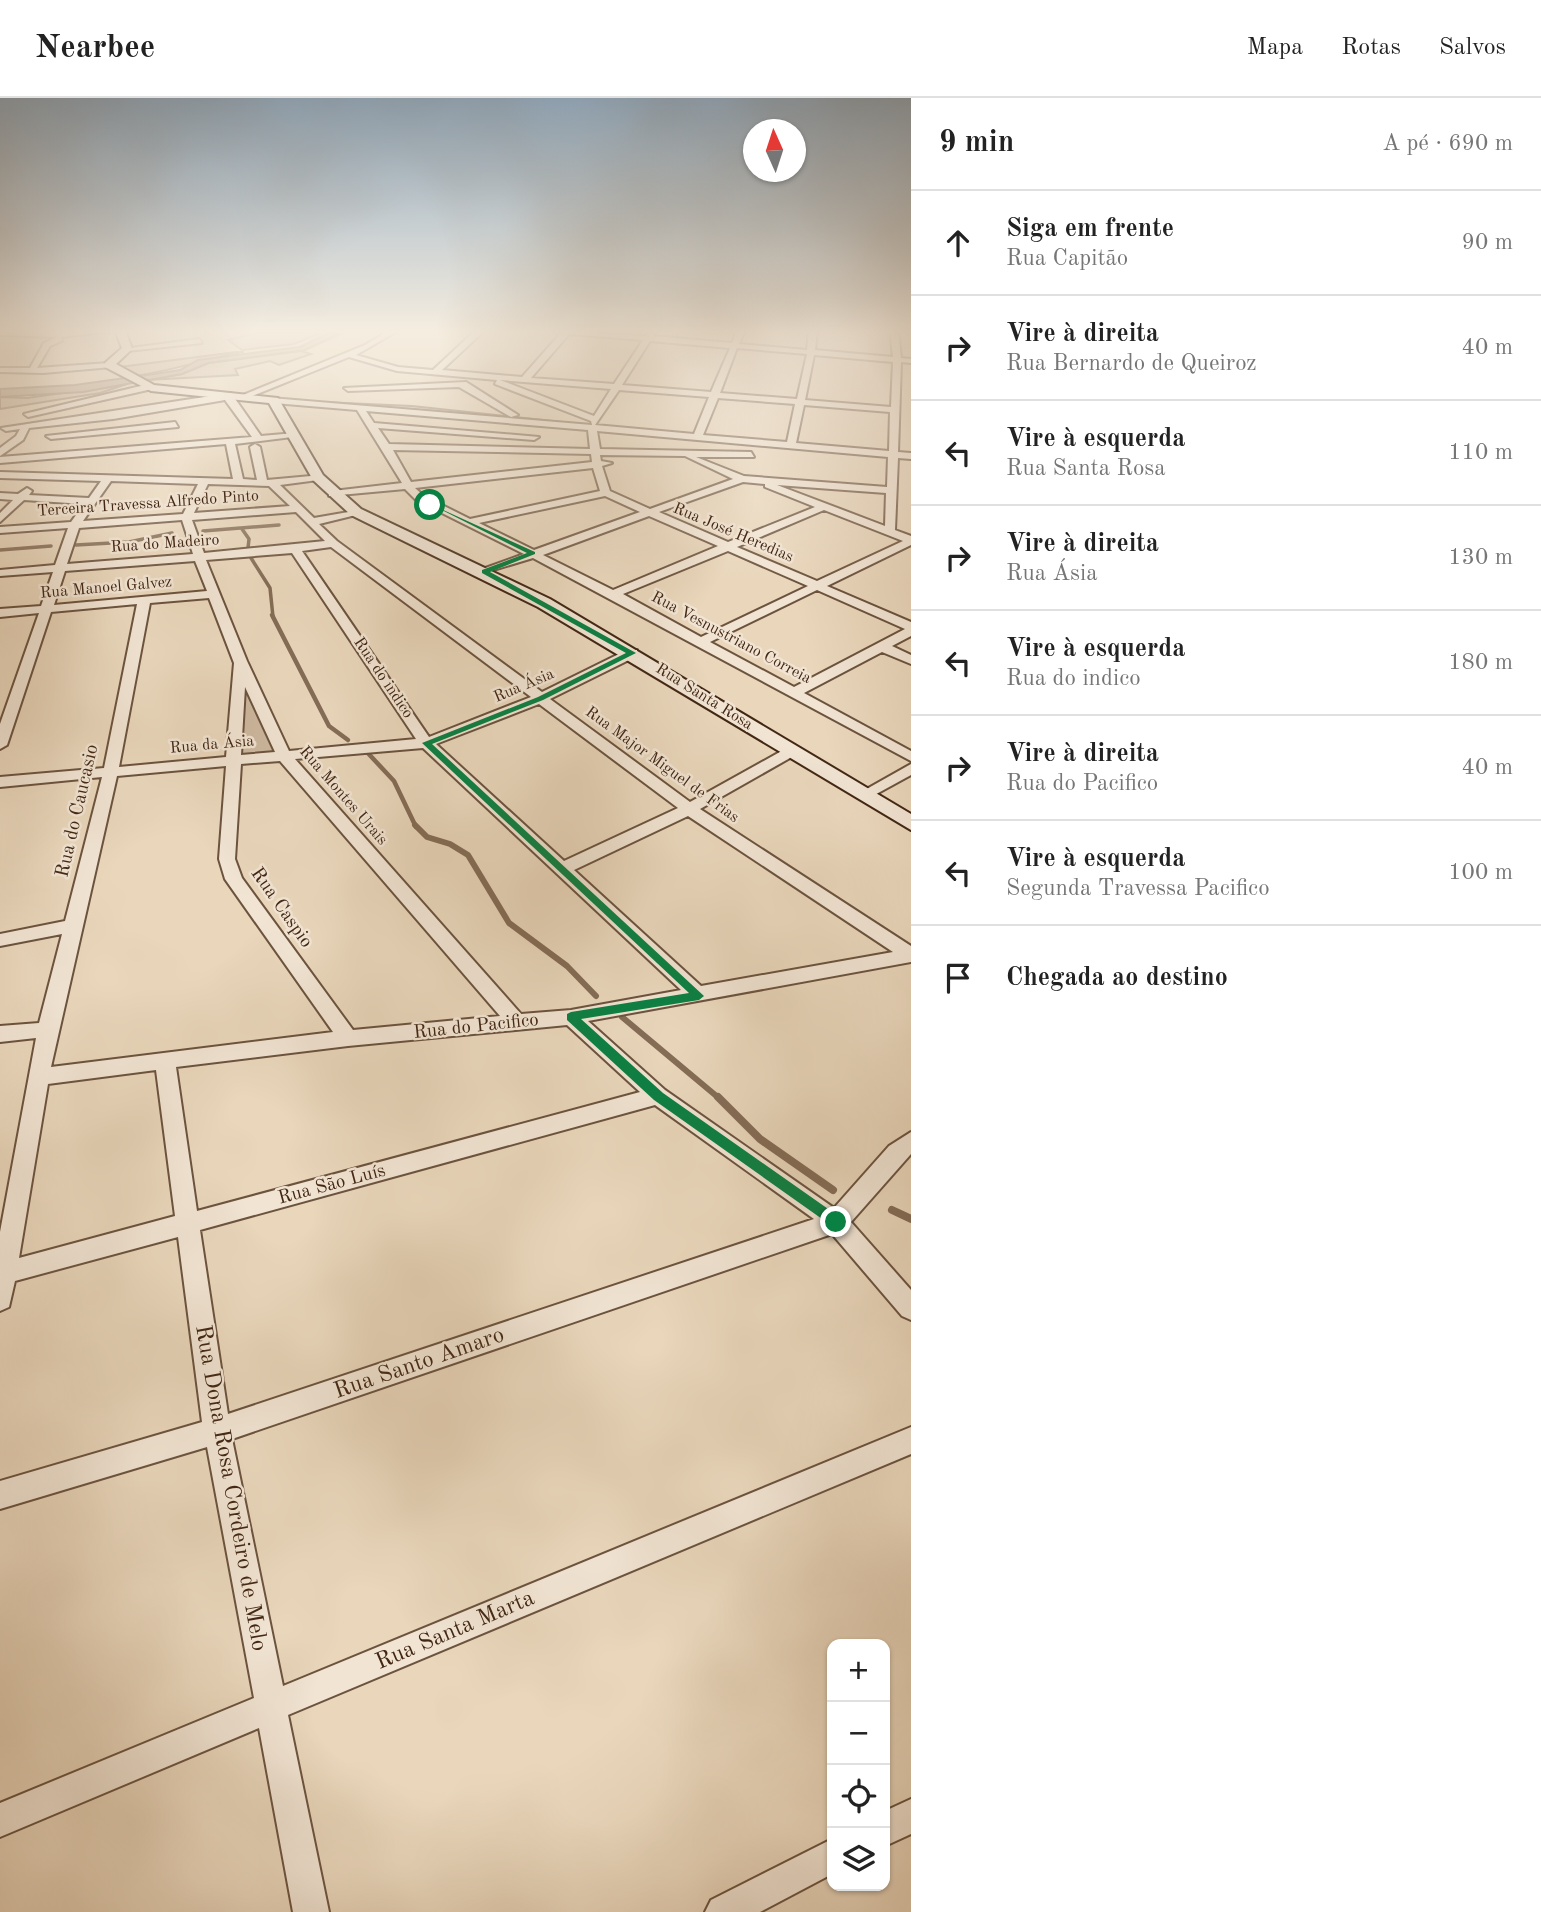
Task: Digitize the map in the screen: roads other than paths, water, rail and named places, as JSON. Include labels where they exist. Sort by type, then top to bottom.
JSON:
[{"type":"street","points":[[3,424],[41,415]]},
{"type":"street","points":[[3,424],[26,426],[113,415],[128,429]]},
{"type":"street","points":[[163,415],[194,444]]},
{"type":"street","points":[[242,415],[256,443],[267,482]]},
{"type":"street","name":"Rua Santa Rosa","points":[[282,415],[318,477],[333,494],[356,512],[484,572],[632,653],[911,823]]},
{"type":"street","points":[[364,415],[407,484]]},
{"type":"street","points":[[447,415],[594,424]]},
{"type":"street","points":[[510,415],[750,442],[911,456]]},
{"type":"street","points":[[574,415],[594,424]]},
{"type":"street","points":[[469,522],[606,493],[596,463],[594,446],[594,424],[600,415]]},
{"type":"street","points":[[698,436],[707,415]]},
{"type":"street","points":[[791,445],[796,415]]},
{"type":"street","points":[[890,531],[894,415]]},
{"type":"street","points":[[458,448],[474,417]]},
{"type":"street","points":[[20,438],[175,425]]},
{"type":"street","points":[[371,425],[542,438]]},
{"type":"street","points":[[0,453],[20,438],[26,426]]},
{"type":"street","points":[[0,460],[194,444],[256,443],[295,436]]},
{"type":"street","points":[[581,440],[594,446]]},
{"type":"street","points":[[230,442],[239,481]]},
{"type":"street","points":[[750,442],[758,478],[771,487],[911,541]]},
{"type":"street","points":[[386,447],[594,446],[689,456],[742,479]]},
{"type":"street","points":[[333,494],[577,464],[689,456],[751,455]]},
{"type":"street","points":[[508,462],[577,464]]},
{"type":"street","points":[[0,475],[267,482],[318,477]]},
{"type":"street","points":[[0,519],[43,476]]},
{"type":"street","points":[[0,746],[75,524],[109,477]]},
{"type":"street","points":[[484,572],[742,479],[758,478],[891,490]]},
{"type":"street","points":[[187,516],[205,480]]},
{"type":"street","name":"Rua Major Miguel de Frias","points":[[267,482],[299,509],[333,544],[689,809],[911,956]]},
{"type":"street","name":"Rua Vesnustriano Correia","points":[[407,484],[420,498],[613,593],[911,757]]},
{"type":"street","name":"Rua José Heredias","points":[[606,493],[911,629]]},
{"type":"street","points":[[0,496],[92,501]]},
{"type":"street","points":[[613,593],[823,507]]},
{"type":"street","name":"Terceira Travessa Alfredo Pinto","points":[[0,530],[299,509]]},
{"type":"street","points":[[312,522],[356,512]]},
{"type":"street","name":"Rua Montes Urais","points":[[187,516],[189,534],[201,556],[240,661],[284,756],[517,1024]]},
{"type":"street","points":[[700,642],[820,587],[911,541]]},
{"type":"street","name":"Rua do Madeiro","points":[[0,573],[333,544]]},
{"type":"street","name":"Rua do indico","points":[[295,549],[426,743],[699,996]]},
{"type":"street","name":"Rua Manoel Galvez","points":[[0,613],[214,594]]},
{"type":"street","name":"Rua do Caucasio","points":[[47,1030],[111,771],[144,601]]},
{"type":"street","points":[[795,692],[911,629]]},
{"type":"street","points":[[880,646],[911,660]]},
{"type":"street","name":"Rua Ásia","points":[[426,743],[541,698],[632,653]]},
{"type":"street","name":"Rua Caspio","points":[[240,661],[227,859],[234,879],[348,1038]]},
{"type":"street","name":"Rua da Ásia","points":[[0,782],[426,743]]},
{"type":"street","points":[[562,869],[689,809],[792,751]]},
{"type":"street","points":[[864,795],[911,769]]},
{"type":"street","points":[[0,940],[72,926]]},
{"type":"street","name":"Rua do Pacifico","points":[[37,1077],[348,1038],[571,1017],[911,956]]},
{"type":"street","points":[[571,1017],[658,1096],[836,1222],[911,1307]]},
{"type":"street","points":[[0,1034],[47,1030],[0,1298]]},
{"type":"street","name":"Rua Dona Rosa Cordeiro de Melo","points":[[165,1062],[190,1223],[217,1431],[311,1912]]},
{"type":"street","name":"Rua São Luís","points":[[5,1273],[658,1096]]},
{"type":"street","points":[[836,1222],[906,1150]]},
{"type":"street","name":"Rua Santo Amaro","points":[[0,1495],[217,1431],[836,1222]]},
{"type":"street","name":"Rua Santa Marta","points":[[0,1820],[911,1440]]},
{"type":"street","points":[[887,1828],[911,1816]]},
{"type":"street","points":[[723,1912],[827,1859]]},
{"type":"waterway","points":[[203,531],[279,525]]},
{"type":"waterway","points":[[242,529],[249,539],[248,548]]},
{"type":"waterway","points":[[76,545],[129,542],[172,533]]},
{"type":"waterway","points":[[0,550],[51,546]]},
{"type":"waterway","points":[[251,558],[270,588],[273,617]]},
{"type":"waterway","points":[[273,617],[329,726],[348,740]]},
{"type":"waterway","points":[[365,750],[394,781],[415,825]]},
{"type":"waterway","points":[[415,825],[427,837],[450,844],[468,855],[509,923],[567,966],[596,996]]},
{"type":"waterway","points":[[622,1017],[720,1099]]},
{"type":"waterway","points":[[720,1099],[760,1139],[833,1190]]},
{"type":"waterway","points":[[892,1210],[911,1219]]}]
